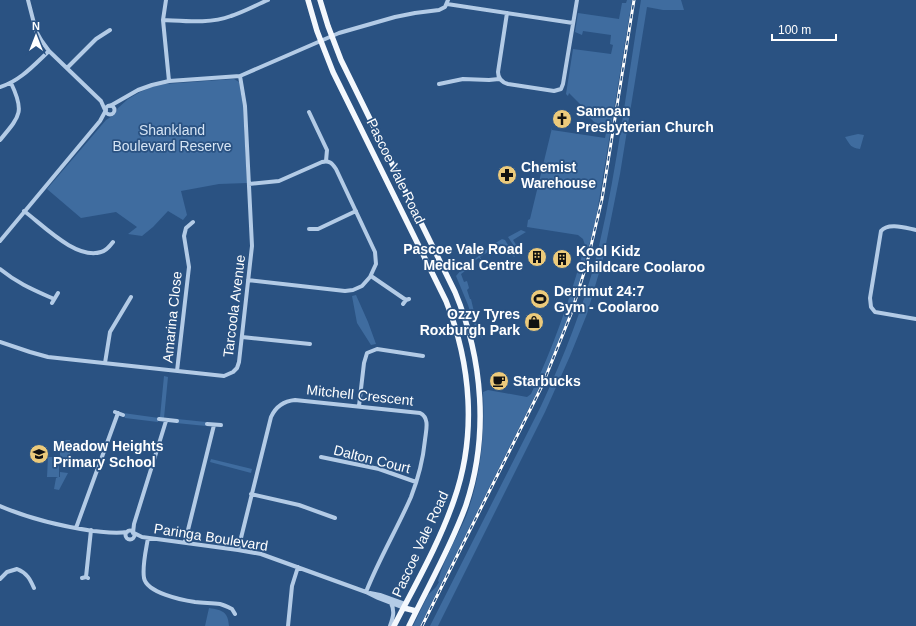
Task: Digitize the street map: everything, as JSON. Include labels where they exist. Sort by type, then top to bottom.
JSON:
[{"type":"main road","name":"Pascoe Vale Road","points":[[308,0],[320,41],[333,72],[432,272],[453,320],[463,357],[468,402],[468,433],[461,477],[443,528],[394,626]]},
{"type":"main road","name":"Pascoe Vale Road","points":[[320,0],[332,36],[349,77],[443,266],[462,310],[476,362],[480,401],[479,438],[474,473],[466,505],[451,542],[409,626]]},
{"type":"main road","points":[[432,272],[443,266]]},
{"type":"main road","points":[[404,606],[416,611]]},
{"type":"street","points":[[28,0],[36,31],[49,51],[101,101],[113,107],[114,110]]},
{"type":"street","points":[[166,0],[163,20],[169,81]]},
{"type":"street","points":[[163,20],[208,21],[220,19],[231,16],[268,0]]},
{"type":"street","points":[[507,13],[498,72],[499,79],[508,84],[554,91],[561,89],[564,84],[577,0]]},
{"type":"street","points":[[0,241],[100,120],[106,110],[110,106],[138,90],[169,81],[240,76],[332,36],[393,17],[440,10],[448,2],[573,23]]},
{"type":"street","points":[[67,68],[96,39],[110,30]]},
{"type":"street","points":[[0,87],[21,77],[49,51]]},
{"type":"street","name":"Tarcoola Avenue","points":[[0,342],[48,357],[203,374],[228,375],[237,368],[239,362],[252,246],[245,106],[240,76]]},
{"type":"street","points":[[439,84],[463,79],[499,79]]},
{"type":"street","points":[[0,140],[15,122],[19,111],[19,102],[11,83]]},
{"type":"street","points":[[100,120],[110,114],[113,114],[114,110],[125,97]]},
{"type":"street","points":[[101,101],[107,114],[110,114]]},
{"type":"street","points":[[309,111],[327,150],[326,161]]},
{"type":"street","points":[[248,280],[345,291],[353,290],[362,286],[371,276],[376,264],[376,252],[336,169],[330,162],[326,161],[279,181],[249,184]]},
{"type":"street","points":[[24,211],[73,248],[95,253],[105,250],[113,242]]},
{"type":"street","points":[[309,229],[318,229],[356,211]]},
{"type":"street","name":"Amarina Close","points":[[177,371],[189,267],[184,236],[186,228],[194,222]]},
{"type":"street","points":[[916,230],[890,226],[881,231],[870,298],[871,307],[877,312],[916,319]]},
{"type":"street","points":[[0,269],[12,279],[53,301],[58,293]]},
{"type":"street","points":[[371,276],[407,299],[403,304]]},
{"type":"street","points":[[105,363],[110,332],[131,296]]},
{"type":"street","points":[[242,337],[311,344]]},
{"type":"street","points":[[360,406],[364,363],[368,353],[377,349],[424,356]]},
{"type":"street","name":"Mitchell Crescent","points":[[238,550],[271,416],[278,407],[288,400],[295,400],[420,412],[424,415],[427,426],[421,465],[416,482],[411,498],[376,567],[366,592]]},
{"type":"street","points":[[76,528],[116,413],[123,414]]},
{"type":"street","points":[[159,419],[176,421]]},
{"type":"street","points":[[0,506],[37,520],[76,528],[118,534],[130,539],[133,538],[134,524],[166,421]]},
{"type":"street","points":[[207,424],[221,425]]},
{"type":"street","points":[[185,542],[214,425]]},
{"type":"street","name":"Dalton Court","points":[[320,452],[320,459],[379,469],[416,482]]},
{"type":"street","points":[[251,494],[299,505],[337,518]]},
{"type":"street","points":[[126,538],[127,532],[134,524]]},
{"type":"street","points":[[85,578],[91,530]]},
{"type":"street","points":[[118,534],[131,531],[134,533]]},
{"type":"street","name":"Paringa Boulevard","points":[[134,533],[142,537]]},
{"type":"street","name":"Paringa Boulevard","points":[[133,538],[142,537],[185,542],[261,554],[366,592],[391,603],[404,606]]},
{"type":"street","points":[[148,538],[144,578],[148,586],[156,591],[194,602],[223,605],[232,609],[235,614]]},
{"type":"street","points":[[289,626],[292,586],[298,567]]},
{"type":"street","points":[[0,579],[8,572],[17,569],[29,577],[34,588]]},
{"type":"street","name":"Paringa Boulevard","points":[[366,592],[380,594],[404,606]]},
{"type":"street","points":[[390,626],[393,618],[391,603]]},
{"type":"green space","points":[[627,0],[632,0],[596,219],[574,302],[548,370],[420,626],[413,626],[428,595],[439,582],[438,581],[444,564],[467,514],[472,499],[479,469],[483,438],[483,392],[488,390],[527,397],[531,394],[561,321],[585,245],[583,239],[578,235],[527,227],[552,128],[552,130],[605,138],[606,133],[588,116],[588,112],[569,93],[568,96],[566,94],[573,49],[611,54],[613,45],[610,44],[611,35],[583,31],[582,35],[575,32],[578,13],[619,19],[622,3],[626,3]]},
{"type":"green space","points":[[641,0],[681,0],[684,10],[663,10],[647,7],[620,174],[603,259],[587,314],[545,412],[438,626],[430,626],[541,406],[566,347],[588,287],[606,216]]},
{"type":"green space","name":"Shankland Boulevard Reserve","points":[[234,79],[239,82],[243,106],[247,183],[219,184],[181,191],[187,215],[183,220],[168,211],[142,236],[128,234],[137,227],[116,212],[81,218],[47,189],[106,120],[114,115],[118,108],[128,99],[152,87],[165,84]]},
{"type":"green space","points":[[858,134],[864,135],[860,149],[851,146],[845,137]]},
{"type":"green space","points":[[521,230],[526,232],[513,240],[522,254],[519,251],[518,252],[508,237]]},
{"type":"green space","points":[[502,239],[505,240],[515,256],[514,257],[506,245],[503,247],[501,244],[480,257],[482,260],[479,258],[463,268],[465,271],[461,274],[464,282],[467,281],[469,288],[467,290],[474,312],[478,311],[478,314],[474,317],[483,339],[477,333],[468,305],[456,276],[462,269],[460,267],[476,258]]},
{"type":"green space","points":[[356,295],[376,344],[371,345],[357,323],[352,296]]},
{"type":"green space","points":[[164,376],[168,377],[164,418],[161,419],[160,417]]},
{"type":"green space","points":[[123,413],[159,418],[158,422],[125,418]]},
{"type":"green space","points":[[177,419],[206,422],[206,426],[176,423]]},
{"type":"green space","points":[[60,440],[70,440],[70,459],[60,459]]},
{"type":"green space","points":[[48,457],[59,457],[59,477],[60,472],[68,473],[59,490],[54,489],[56,478],[58,477],[47,477]]},
{"type":"green space","points":[[211,459],[252,469],[251,473],[210,462]]},
{"type":"green space","points":[[209,608],[224,612],[229,626],[205,626]]},
{"type":"railway","points":[[422,626],[542,386],[571,314],[587,263],[602,199],[634,0]]},
{"type":"place","name":"Samoan Presbyterian Church","points":[[562,119]]},
{"type":"place","name":"Chemist Warehouse","points":[[507,175]]},
{"type":"place","name":"Pascoe Vale Road Medical Centre","points":[[537,257]]},
{"type":"place","name":"Kool Kidz Childcare Coolaroo","points":[[562,259]]},
{"type":"place","name":"Derrimut 24:7 Gym - Coolaroo","points":[[540,299]]},
{"type":"place","name":"Ozzy Tyres Roxburgh Park","points":[[534,322]]},
{"type":"place","name":"Starbucks","points":[[499,381]]},
{"type":"place","name":"Meadow Heights Primary School","points":[[39,454]]}]
